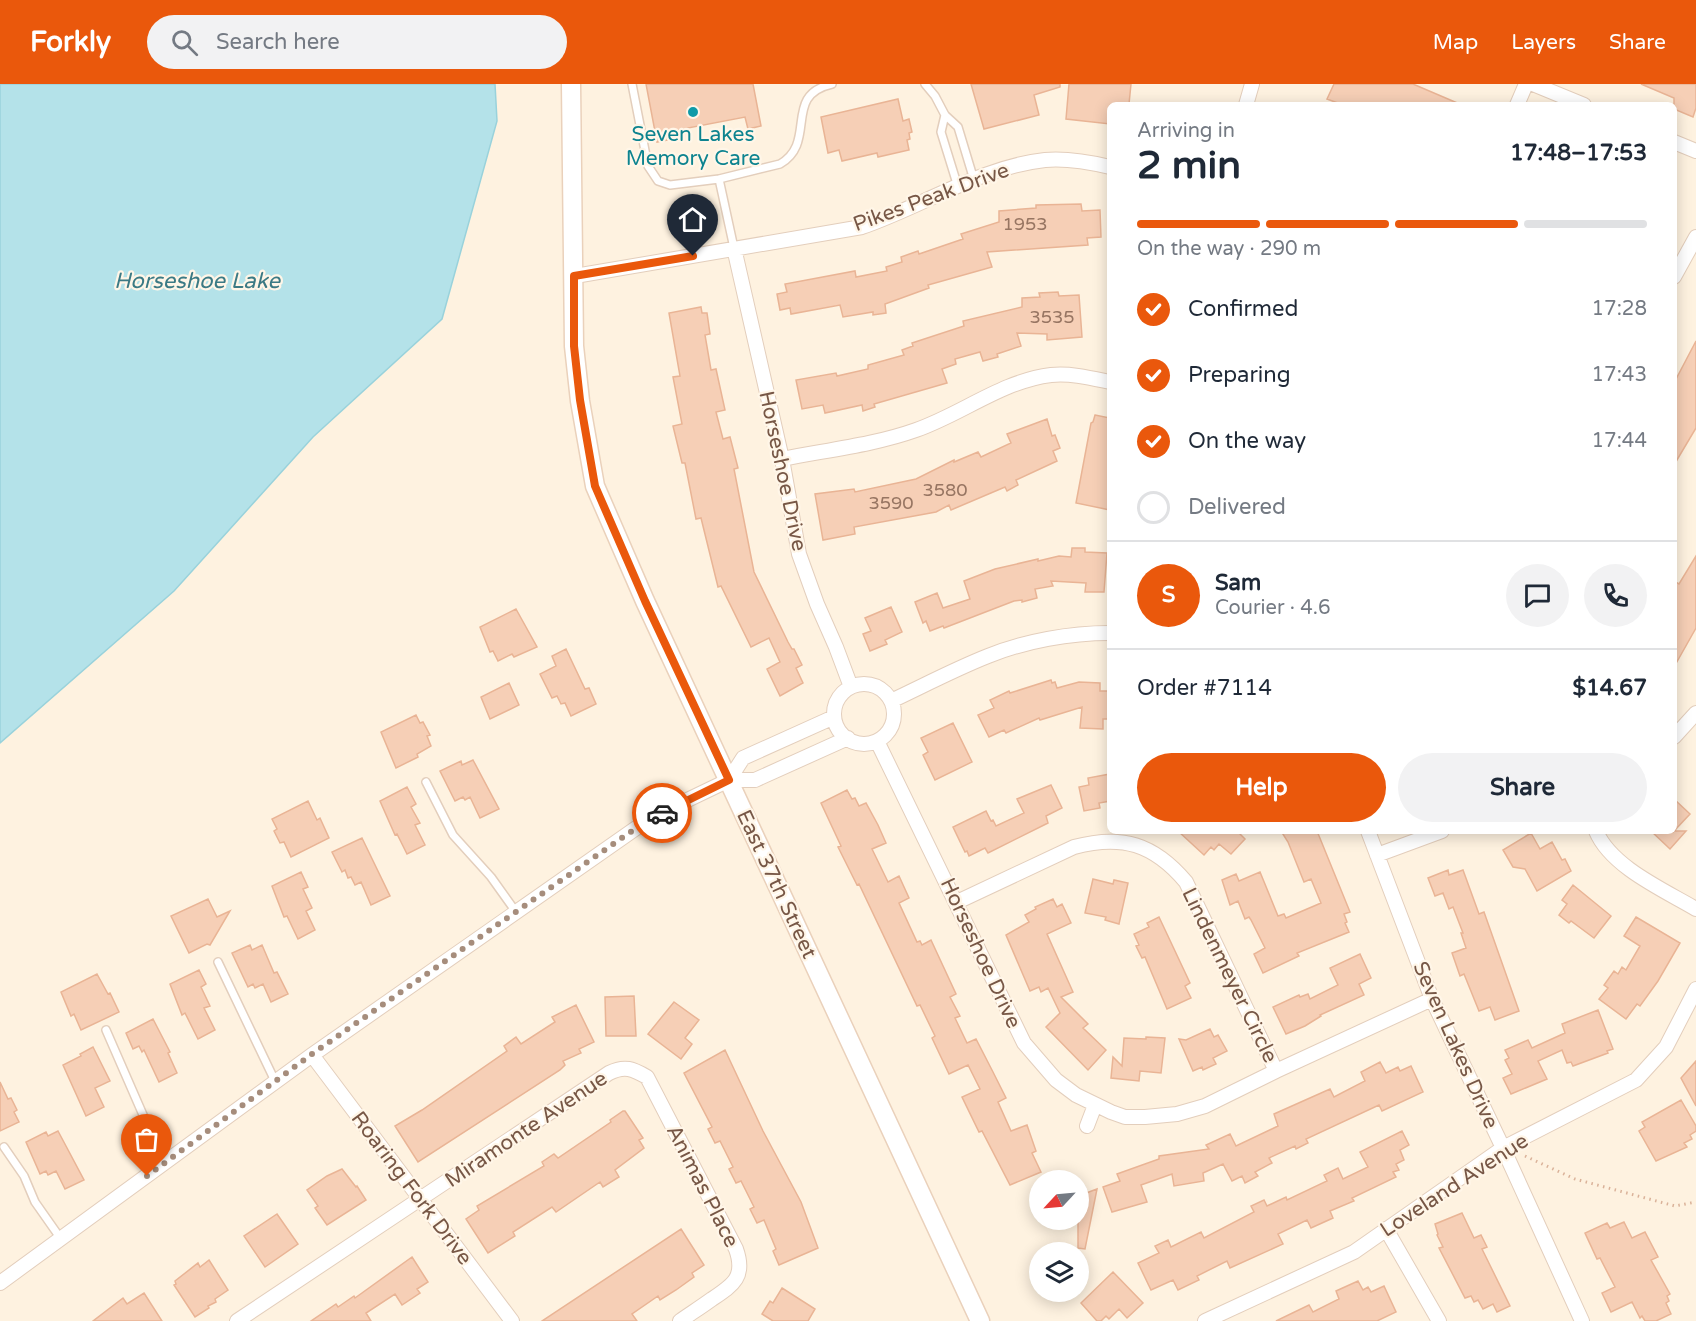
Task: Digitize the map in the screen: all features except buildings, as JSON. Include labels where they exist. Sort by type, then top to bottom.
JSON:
[{"type":"main road","name":"East 37th Street","points":[[571,84],[574,346],[580,400],[595,486],[645,601],[980,1321]]},
{"type":"street","points":[[1247,102],[1252,84]]},
{"type":"street","points":[[1518,102],[1526,84]]},
{"type":"street","points":[[1533,84],[1577,102]]},
{"type":"street","points":[[1677,143],[1696,151]]},
{"type":"street","name":"Pikes Peak Drive","points":[[574,276],[862,226],[894,216],[974,180],[1020,165],[1046,160],[1071,160],[1107,166]]},
{"type":"street","points":[[1677,272],[1696,237]]},
{"type":"street","name":"Horseshoe Drive","points":[[734,248],[783,459],[799,554],[851,687]]},
{"type":"street","points":[[783,459],[918,430],[1012,385],[1032,378],[1074,375],[1107,381]]},
{"type":"street","points":[[891,701],[988,656],[1007,650],[1039,641],[1107,633]]},
{"type":"street","points":[[869,684],[886,693],[891,701],[893,720],[885,735],[877,741],[859,743],[848,738],[837,726],[834,717],[838,699],[851,687],[869,684]]},
{"type":"street","points":[[1677,734],[1696,713]]},
{"type":"street","points":[[729,780],[743,758],[834,717]]},
{"type":"street","points":[[0,1283],[312,1054],[652,817],[729,780],[754,780],[848,738]]},
{"type":"street","name":"Horseshoe Drive","points":[[877,741],[1024,1043],[1056,1080],[1095,1105],[1125,1117],[1177,1114],[1205,1106],[1432,999]]},
{"type":"street","name":"Seven Lakes Drive","points":[[1369,834],[1432,999],[1582,1321]]},
{"type":"street","points":[[1377,855],[1434,834]]},
{"type":"street","points":[[1597,834],[1616,857],[1635,874],[1696,909]]},
{"type":"street","name":"Lindenmeyer Circle","points":[[957,902],[1074,847],[1090,842],[1122,841],[1156,854],[1172,864],[1186,882],[1276,1071]]},
{"type":"street","name":"Loveland Avenue","points":[[1205,1321],[1353,1252],[1503,1148],[1636,1080],[1666,1047],[1696,989]]},
{"type":"street","name":"Roaring Fork Drive","points":[[312,1054],[512,1321]]},
{"type":"street","name":"Miramonte Avenue","points":[[237,1321],[609,1073],[626,1068],[634,1069]]},
{"type":"street","name":"Animas Place","points":[[634,1069],[647,1077],[740,1260],[737,1279],[730,1287],[680,1321]]},
{"type":"street","points":[[1087,1126],[1095,1105]]},
{"type":"street","points":[[1386,1229],[1439,1321]]},
{"type":"lane","points":[[632,84],[651,174],[662,184],[670,185],[720,179],[789,160],[799,142],[805,103],[809,94],[815,89],[832,84]]},
{"type":"lane","points":[[924,84],[935,96],[945,115],[958,127],[974,180]]},
{"type":"lane","points":[[945,115],[941,132],[958,187]]},
{"type":"lane","points":[[720,179],[734,248]]},
{"type":"lane","points":[[426,782],[453,835],[491,877],[516,912]]},
{"type":"lane","points":[[218,962],[275,1082]]},
{"type":"lane","points":[[106,1030],[164,1163]]},
{"type":"lane","points":[[4,1147],[24,1176],[35,1202],[61,1239]]},
{"type":"path","points":[[1526,1156],[1575,1179],[1675,1206],[1696,1202]]},
{"type":"water","name":"Horseshoe Lake","points":[[0,84],[495,84],[497,121],[442,319],[313,437],[174,591],[0,743]]},
{"type":"way so far","points":[[147,1176],[312,1054],[652,817],[662,813]]},
{"type":"place","name":"Seven Lakes Memory Care","points":[[693,112]]},
{"type":"route","points":[[662,813],[729,780],[645,601],[595,486],[580,400],[574,346],[574,276],[693,256]]}]
